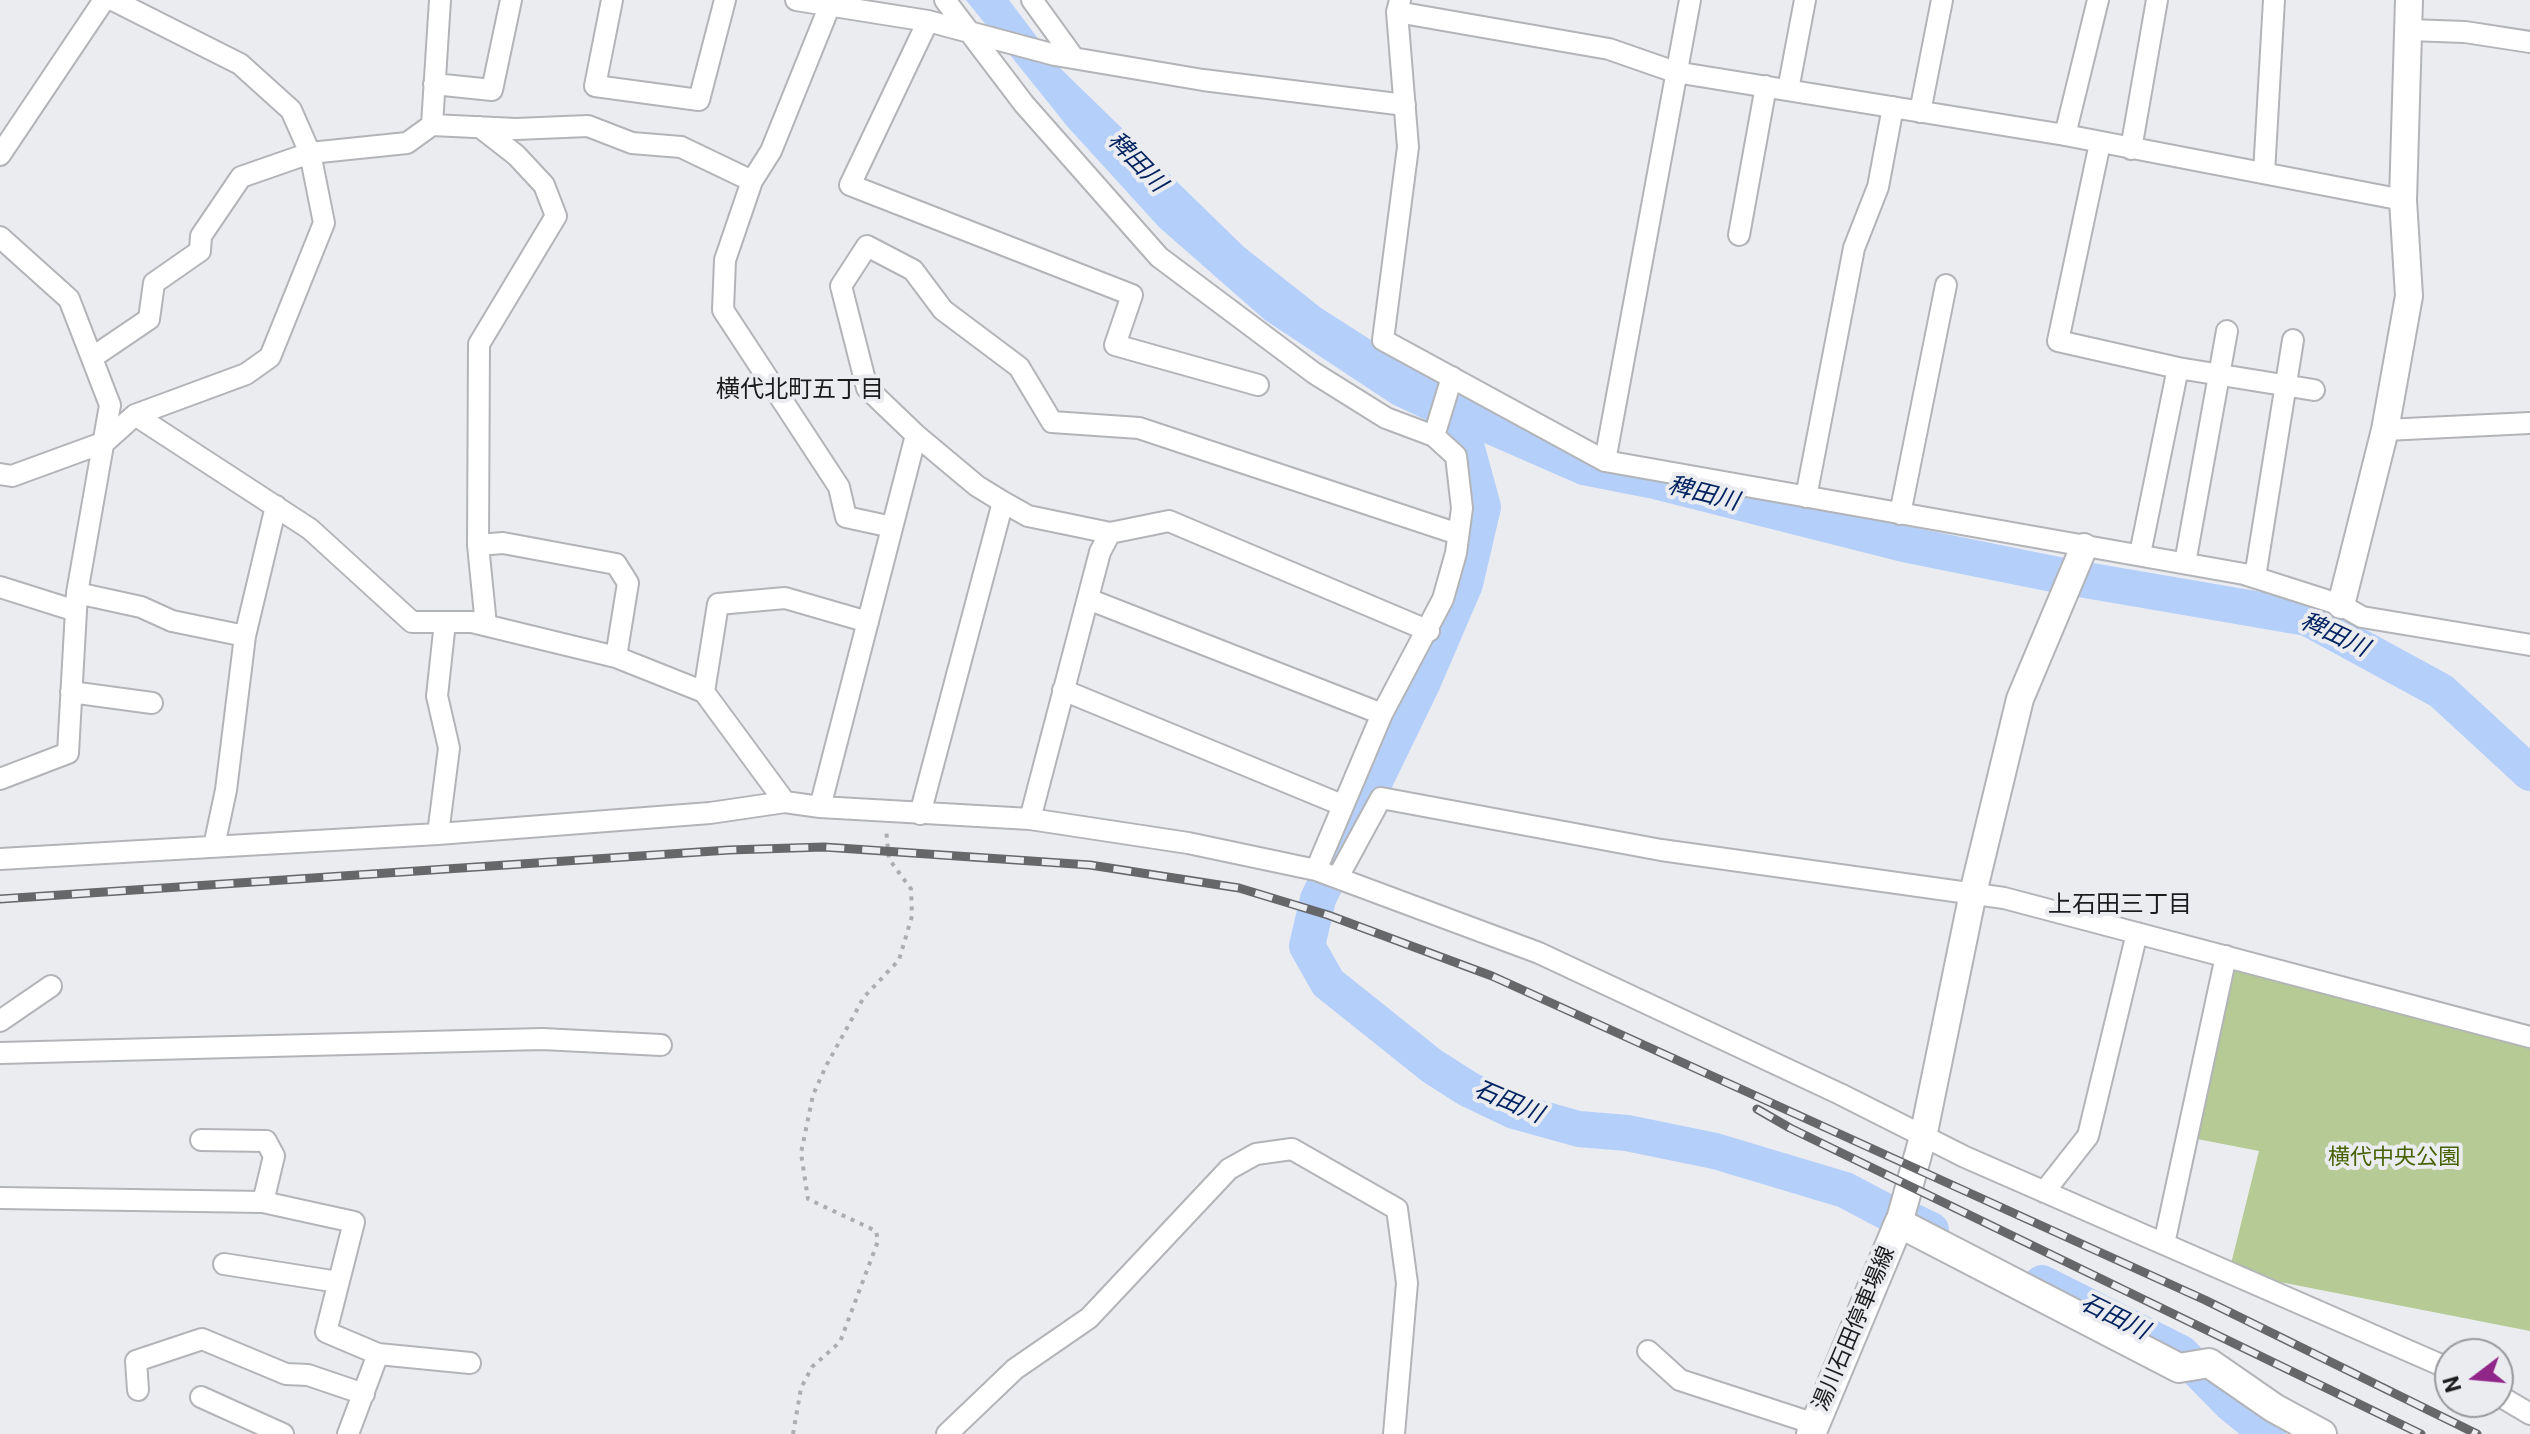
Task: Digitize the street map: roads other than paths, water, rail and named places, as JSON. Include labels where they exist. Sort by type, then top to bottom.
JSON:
[{"type":"main road","name":"湯川石田停車場線","points":[[1813,1429],[1899,1223],[2179,1368],[2209,1363],[2274,1408],[2322,1434]]},
{"type":"street","points":[[0,155],[104,0]]},
{"type":"street","points":[[0,474],[12,476],[105,442],[135,415],[246,374],[270,357],[324,223],[310,153],[291,110],[240,64],[113,0]]},
{"type":"street","points":[[432,125],[440,0]]},
{"type":"street","points":[[434,84],[492,90],[511,0]]},
{"type":"street","points":[[612,0],[595,86],[699,100],[725,0]]},
{"type":"street","points":[[796,0],[928,21],[1065,56],[1203,80],[1405,105]]},
{"type":"street","points":[[945,0],[1024,104],[1159,257],[1314,373],[1386,418],[1434,436],[1456,456],[1462,508],[1443,599],[1429,631],[1382,714],[1316,870]]},
{"type":"street","points":[[1032,0],[1065,56]]},
{"type":"street","points":[[1605,461],[1690,0]]},
{"type":"street","points":[[1788,90],[1805,0]]},
{"type":"street","points":[[1920,112],[1942,0]]},
{"type":"street","points":[[2065,135],[2098,0]]},
{"type":"street","points":[[2131,149],[2157,0]]},
{"type":"street","points":[[2264,173],[2274,0]]},
{"type":"street","points":[[2341,605],[2385,430],[2409,296],[2403,200],[2409,0]]},
{"type":"street","points":[[830,5],[771,151],[752,181],[725,260],[723,310],[839,487],[846,517],[892,527]]},
{"type":"street","points":[[2403,200],[2065,135],[1675,72],[1609,49],[1398,6],[1408,147],[1383,340],[1605,461],[2084,547],[2140,554],[2255,577],[2341,605],[2362,617],[2530,645]]},
{"type":"street","points":[[928,21],[850,185],[1132,295],[1115,345],[1258,385]]},
{"type":"street","points":[[2409,30],[2465,32],[2530,42]]},
{"type":"street","points":[[1739,235],[1766,86]]},
{"type":"street","points":[[1806,497],[1854,248],[1878,187],[1893,107]]},
{"type":"street","points":[[93,357],[149,319],[154,283],[200,251],[201,236],[241,177],[310,153],[407,143],[432,125],[588,126],[632,143],[681,147],[752,181]]},
{"type":"street","points":[[480,127],[516,155],[544,185],[556,216],[479,344],[478,545],[486,625]]},
{"type":"street","points":[[2100,143],[2058,341],[2178,368],[2314,390]]},
{"type":"street","points":[[0,237],[69,299],[110,405],[76,602],[68,753],[0,779]]},
{"type":"street","points":[[1429,631],[1169,521],[1110,533],[1028,516],[1003,502],[977,486],[916,435],[867,388],[841,286],[867,246],[913,270],[943,310],[1019,367],[1052,422],[1139,428],[1458,534]]},
{"type":"street","points":[[1900,514],[1946,285]]},
{"type":"street","points":[[2185,563],[2227,331]]},
{"type":"street","points":[[2255,577],[2293,340]]},
{"type":"street","points":[[2140,554],[2178,368]]},
{"type":"street","points":[[1434,436],[1452,377]]},
{"type":"street","points":[[135,415],[310,529],[412,622],[486,625],[616,657],[704,692],[785,802]]},
{"type":"street","points":[[2385,430],[2530,423]]},
{"type":"street","points":[[820,807],[916,435]]},
{"type":"street","points":[[920,814],[1003,502]]},
{"type":"street","points":[[214,846],[226,790],[245,636],[276,506]]},
{"type":"street","points":[[1030,819],[1100,552],[1110,533]]},
{"type":"street","points":[[478,545],[503,543],[616,564],[628,583],[616,657]]},
{"type":"street","points":[[1899,1223],[1923,1137],[1973,893],[2020,699],[2084,547]]},
{"type":"street","points":[[0,587],[76,602],[141,607],[172,621],[245,636]]},
{"type":"street","points":[[704,692],[718,604],[785,598],[868,622]]},
{"type":"street","points":[[1088,599],[1382,714]]},
{"type":"street","points":[[438,834],[449,748],[437,696],[445,622]]},
{"type":"street","points":[[1063,690],[1342,805]]},
{"type":"street","points":[[71,692],[152,703]]},
{"type":"street","points":[[1338,877],[1381,798],[1661,850],[1973,893],[2530,1037]]},
{"type":"street","points":[[0,859],[438,834],[710,813],[785,802],[920,814],[1030,819],[1188,843],[1316,870],[1539,953],[1840,1094],[1923,1137],[2434,1362]]},
{"type":"street","points":[[2044,1192],[2088,1136],[2137,933]]},
{"type":"street","points":[[2164,1244],[2226,956]]},
{"type":"street","points":[[0,1021],[51,986]]},
{"type":"street","points":[[0,1053],[542,1039],[661,1045]]},
{"type":"street","points":[[201,1140],[266,1141],[274,1156],[263,1202]]},
{"type":"street","points":[[947,1434],[1015,1369],[1089,1318],[1229,1169],[1256,1154],[1292,1149],[1397,1209],[1407,1283],[1394,1434]]},
{"type":"street","points":[[0,1198],[263,1202],[354,1222],[326,1332],[378,1354],[470,1363]]},
{"type":"street","points":[[224,1264],[338,1282]]},
{"type":"street","points":[[138,1390],[136,1361],[202,1339],[286,1374],[308,1375],[364,1394]]},
{"type":"street","points":[[1648,1351],[1680,1380],[1813,1429]]},
{"type":"street","points":[[348,1434],[378,1354]]},
{"type":"street","points":[[201,1397],[283,1434]]},
{"type":"water","points":[[966,0],[1009,0],[1061,69],[1244,247],[1321,308],[1457,395],[1462,407],[1458,424],[1447,430],[1392,404],[1265,320],[1159,227],[1067,126]]},
{"type":"waterway","name":"稗田川","points":[[1415,393],[1584,467],[1655,481],[1904,544],[2068,577],[2307,618],[2441,691],[2530,773]]},
{"type":"waterway","name":"石田川","points":[[1443,409],[1465,441],[1483,507],[1465,584],[1423,682],[1318,899],[1307,946],[1328,983],[1432,1066],[1468,1089],[1514,1111],[1579,1129],[1627,1133],[1715,1151],[1845,1190],[1900,1219],[1908,1219],[1931,1230]]},
{"type":"waterway","name":"石田川","points":[[2042,1283],[2181,1353],[2230,1403],[2268,1434]]},
{"type":"railway","points":[[0,899],[729,850],[824,847],[1090,865],[1239,888],[1328,915],[1492,976],[2205,1300],[2477,1434]]},
{"type":"railway","points":[[1757,1109],[1790,1128],[2421,1434]]},
{"type":"district","name":"横代北町五丁目","points":[[800,391]]},
{"type":"district","name":"上石田三丁目","points":[[2120,906]]},
{"type":"park label","name":"横代中央公園","points":[[2394,1158]]}]
